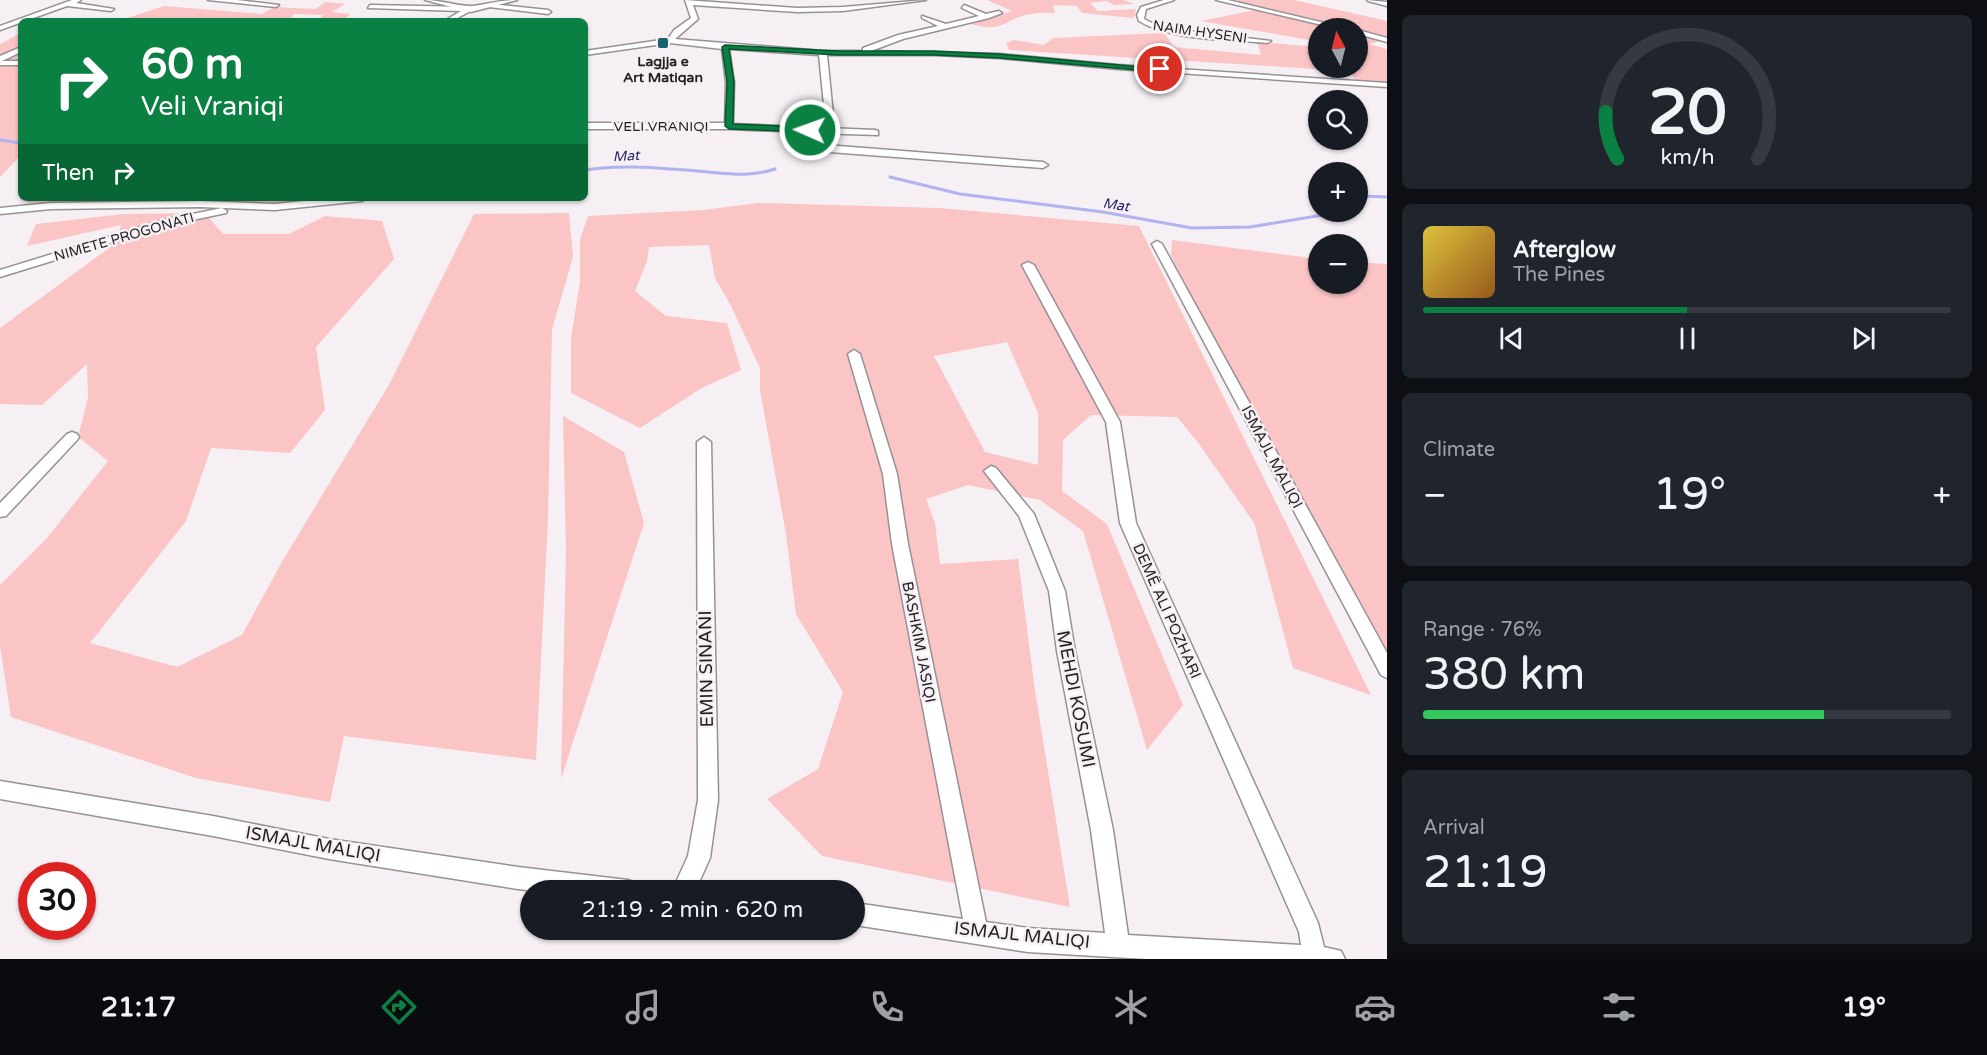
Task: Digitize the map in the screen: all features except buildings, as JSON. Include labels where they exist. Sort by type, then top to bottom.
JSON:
[{"type":"street","points":[[46,0],[111,9]]},
{"type":"street","points":[[24,18],[78,0]]},
{"type":"street","points":[[211,0],[276,5]]},
{"type":"street","points":[[430,0],[471,9]]},
{"type":"street","points":[[370,7],[471,9],[512,0]]},
{"type":"street","points":[[626,0],[634,2]]},
{"type":"street","points":[[748,8],[763,1],[774,0]]},
{"type":"street","points":[[670,41],[677,32],[695,20],[689,1],[748,8],[843,9],[923,0]]},
{"type":"street","name":"NAIM HYSENI","points":[[1171,0],[1143,8],[1140,20],[1168,29],[1267,41]]},
{"type":"street","points":[[1219,0],[1308,20]]},
{"type":"street","points":[[1370,0],[1386,3]]},
{"type":"street","points":[[491,6],[548,12]]},
{"type":"street","points":[[964,7],[987,17]]},
{"type":"street","points":[[453,18],[471,9]]},
{"type":"street","points":[[853,54],[901,37],[999,13]]},
{"type":"street","points":[[924,17],[947,27]]},
{"type":"street","points":[[0,28],[18,21]]},
{"type":"street","points":[[1368,35],[1387,40]]},
{"type":"street","points":[[588,53],[670,41],[823,53],[934,53],[999,56],[1118,67],[1387,85]]},
{"type":"street","name":"VELI VRANIQI","points":[[588,126],[729,126],[730,82],[725,47]]},
{"type":"street","points":[[0,61],[18,51]]},
{"type":"street","points":[[823,53],[829,115]]},
{"type":"street","points":[[0,61],[18,63]]},
{"type":"street","points":[[729,126],[875,133]]},
{"type":"street","points":[[810,130],[808,145],[816,148],[1043,165]]},
{"type":"street","points":[[4,211],[18,199]]},
{"type":"street","points":[[4,211],[51,206],[189,204],[249,207],[334,201]]},
{"type":"street","name":"NIMETE PROGONATI","points":[[0,274],[167,222],[249,207]]},
{"type":"street","name":"ISMAJL MALIQI","points":[[1157,244],[1387,670]]},
{"type":"street","name":"DEMË ALI POZHARI","points":[[1028,265],[1113,422],[1128,523],[1324,958]]},
{"type":"street","name":"BASHKIM JASIQI","points":[[854,354],[890,474],[900,544],[976,932]]},
{"type":"street","points":[[0,512],[72,437]]},
{"type":"street","name":"EMIN SINANI","points":[[688,880],[699,858],[708,800],[704,442]]},
{"type":"street","name":"MEHDI KOSUMI","points":[[991,471],[1026,514],[1057,591],[1066,651],[1102,830],[1118,944]]},
{"type":"street","name":"ISMAJL MALIQI","points":[[0,790],[213,826],[329,849],[535,880]]},
{"type":"street","name":"ISMAJL MALIQI","points":[[865,915],[1028,940],[1324,958]]},
{"type":"shaded area","points":[[987,0],[1123,0],[1134,4],[1114,5],[1106,1],[1090,3],[1098,11],[1136,9],[1134,18],[1082,13],[1077,6],[1053,5],[1055,13],[1022,16],[992,27],[971,24],[1012,11]]},
{"type":"shaded area","points":[[1238,0],[1294,0],[1387,21],[1387,39],[1369,44],[1387,49],[1387,83],[1356,81],[1354,78],[1368,78],[1368,18],[1308,18],[1308,40],[1201,21],[1260,9],[1236,3]]},
{"type":"shaded area","points":[[326,2],[345,4],[332,12],[350,14],[347,18],[320,18],[323,15],[294,14],[291,18],[127,18],[164,6],[262,14],[274,7],[315,9]]},
{"type":"shaded area","points":[[1164,33],[1174,47],[1261,55],[1257,42],[1308,46],[1308,68],[1009,50],[1006,43],[1014,40],[1044,45],[1053,38]]},
{"type":"shaded area","points":[[18,35],[18,158],[0,177],[0,44]]},
{"type":"shaded area","points":[[29,201],[102,201],[27,203]]},
{"type":"shaded area","points":[[102,201],[300,201],[298,203]]},
{"type":"shaded area","points":[[758,203],[939,208],[1139,226],[1371,695],[1293,668],[1254,523],[1197,441],[1177,417],[1091,415],[1063,440],[1062,491],[1107,524],[1183,705],[1147,750],[1083,531],[1040,500],[968,485],[926,499],[935,523],[940,564],[1018,559],[1035,691],[1070,907],[822,856],[767,799],[818,769],[843,692],[796,614],[786,534],[760,390],[760,368],[715,278],[709,245],[649,247],[647,261],[635,291],[666,316],[727,323],[741,370],[700,389],[640,428],[571,393],[571,339],[580,281],[580,239],[588,216],[703,210]],"holes":[[[1007,342],[1038,413],[1038,465],[985,452],[934,356]]]},
{"type":"shaded area","points":[[205,213],[223,234],[289,234],[325,216],[382,221],[394,259],[316,347],[325,410],[290,453],[211,448],[186,521],[90,643],[177,667],[242,635],[283,560],[390,383],[474,214],[569,213],[573,257],[552,329],[548,518],[536,760],[344,736],[330,802],[196,778],[11,717],[0,646],[0,585],[47,538],[108,461],[78,437],[88,398],[87,364],[42,405],[0,404],[0,328],[117,242],[121,225],[27,246],[36,224],[124,214]]},
{"type":"shaded area","points":[[1172,240],[1308,258],[1308,294],[1368,294],[1368,263],[1387,264],[1387,652],[1302,512],[1171,256]]},
{"type":"shaded area","points":[[563,416],[624,452],[644,523],[561,779],[566,550]]},
{"type":"waterway","name":"Mat","points":[[0,140],[18,143]]},
{"type":"waterway","name":"Mat","points":[[588,170],[641,167],[746,174],[775,169]]},
{"type":"waterway","name":"Mat","points":[[890,177],[960,194],[1103,212],[1192,228],[1250,227],[1308,217]]},
{"type":"waterway","name":"Mat","points":[[1368,196],[1387,197]]},
{"type":"place","name":"Lagjja e Art Matiqan","points":[[663,43]]},
{"type":"route","points":[[810,130],[729,126],[730,82],[725,47],[853,54],[934,53],[999,56],[1160,69]]}]
